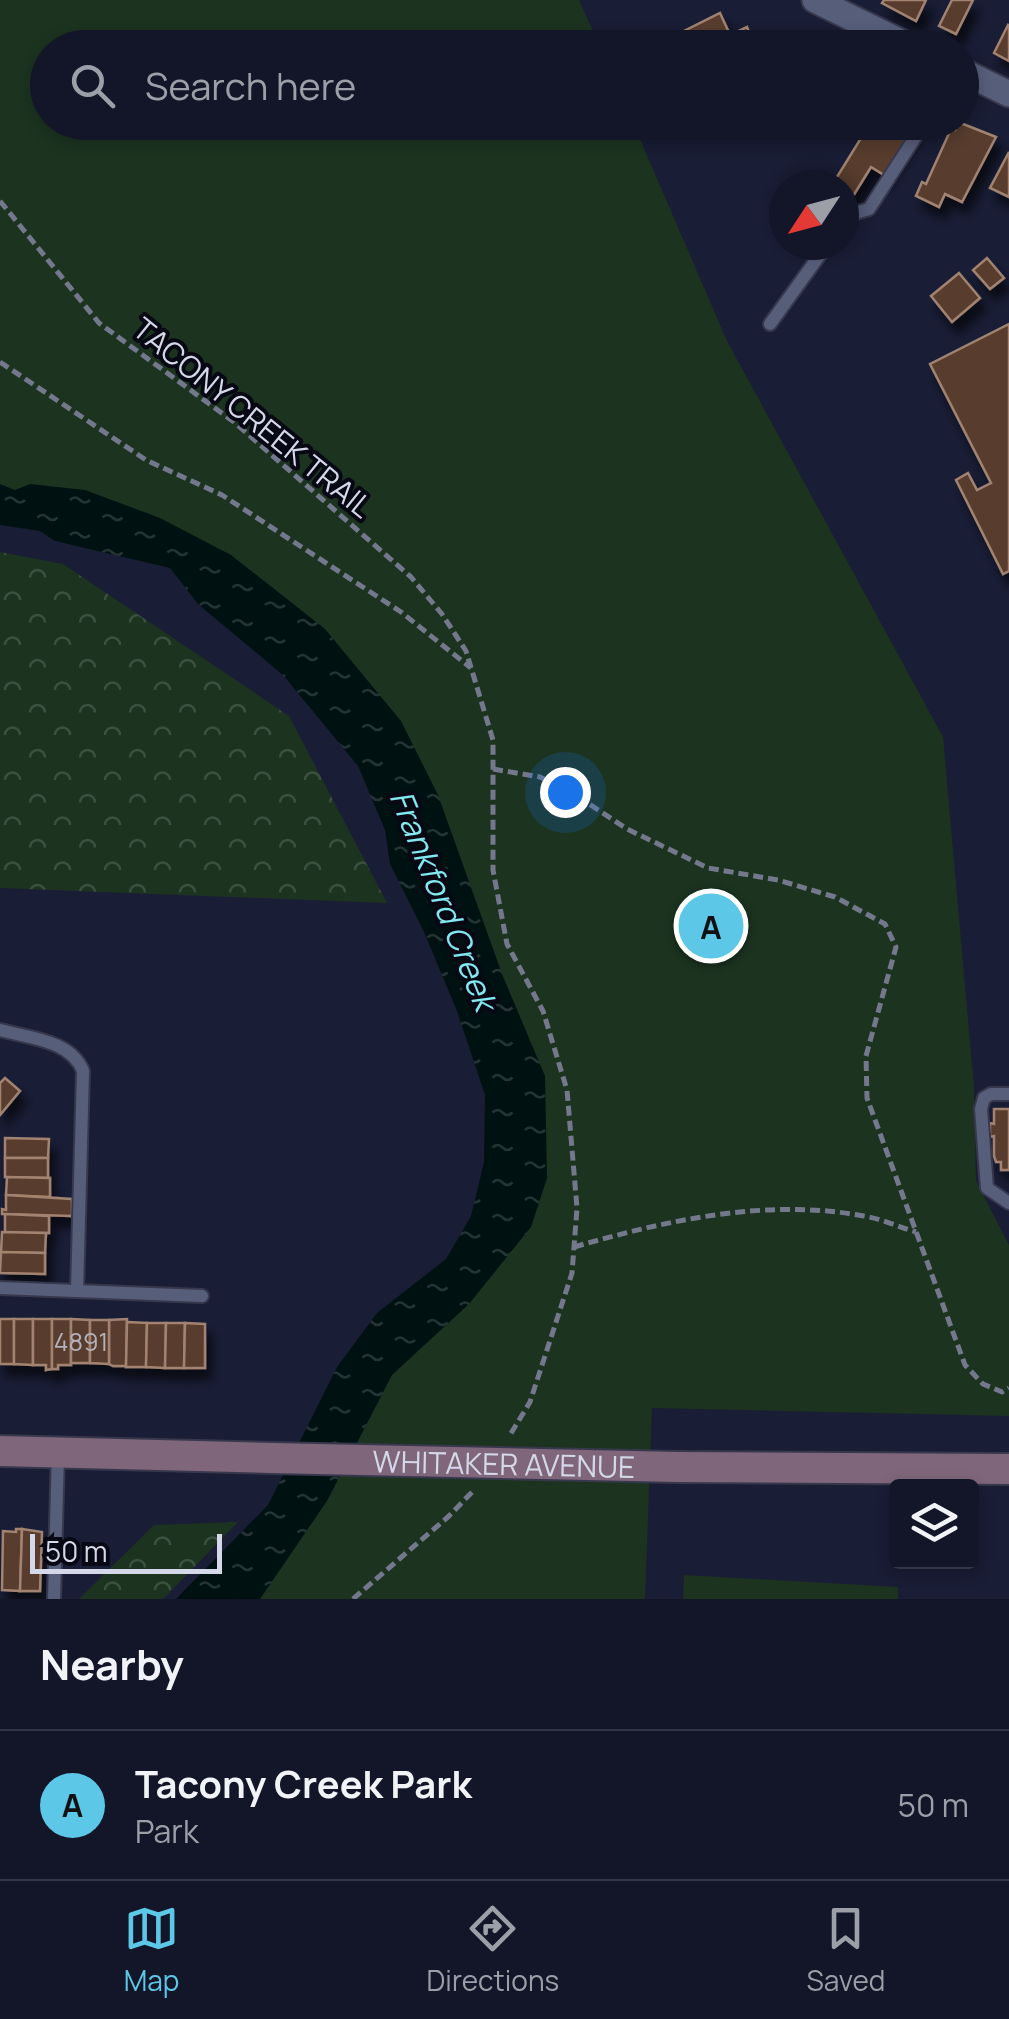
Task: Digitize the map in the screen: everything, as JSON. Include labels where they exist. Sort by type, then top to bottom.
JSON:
[{"type":"main road","name":"WHITAKER AVENUE","points":[[0,1451],[677,1467],[1009,1470]]},
{"type":"street","points":[[815,0],[877,30]]},
{"type":"street","points":[[979,79],[1009,94]]},
{"type":"lane","points":[[859,212],[869,209],[913,140]]},
{"type":"lane","points":[[770,324],[816,260]]},
{"type":"lane","points":[[0,1030],[68,1050],[78,1058],[83,1072],[77,1292]]},
{"type":"lane","points":[[1009,1094],[991,1094],[984,1098],[980,1109],[987,1188],[1009,1203]]},
{"type":"lane","points":[[0,1288],[202,1296]]},
{"type":"lane","points":[[54,1599],[58,1453]]},
{"type":"path","name":"TACONY CREEK TRAIL","points":[[0,201],[99,323],[234,422],[412,577],[442,614],[474,670],[493,740],[492,870],[508,944],[542,1011],[567,1090],[577,1208],[572,1273],[530,1402],[502,1448]]},
{"type":"path","points":[[0,362],[146,460],[222,495],[401,612],[474,670]]},
{"type":"path","points":[[493,769],[540,777],[626,829],[708,868],[778,880],[835,898],[886,924],[896,947],[866,1056],[866,1098],[966,1365],[983,1384],[1007,1391]]},
{"type":"path","points":[[574,1247],[647,1226],[717,1214],[793,1210],[865,1216],[916,1232]]},
{"type":"path","points":[[353,1599],[449,1516],[484,1479]]},
{"type":"green space","points":[[0,0],[579,0],[592,30],[30,30],[30,140],[640,140],[727,341],[943,737],[974,1087],[976,1181],[1009,1245],[1009,1416],[652,1408],[645,1599],[199,1599],[500,1191],[517,1076],[407,777],[214,571],[0,518]]},
{"type":"green space","points":[[0,552],[63,564],[289,716],[387,903],[0,888]]},
{"type":"green space","points":[[238,1522],[163,1599],[79,1599],[154,1525]]},
{"type":"green space","points":[[684,1575],[898,1587],[898,1599],[683,1599]]},
{"type":"water","name":"Frankford Creek","points":[[0,484],[15,490],[30,484],[85,490],[160,518],[231,555],[325,629],[401,721],[438,795],[502,974],[545,1076],[547,1178],[531,1227],[469,1304],[392,1375],[327,1501],[260,1599],[176,1599],[268,1505],[337,1367],[377,1313],[446,1259],[471,1216],[484,1162],[485,1095],[457,1011],[390,864],[385,830],[358,766],[283,675],[198,604],[170,568],[55,541],[40,531],[0,525]]},
{"type":"building","points":[[926,0],[916,21],[882,3]]},
{"type":"building","points":[[952,0],[973,0],[958,30],[939,26]]},
{"type":"building","points":[[720,13],[728,30],[686,30]]},
{"type":"building","points":[[1009,26],[1009,61],[994,53]]},
{"type":"building","points":[[979,130],[996,137],[962,202],[945,194],[939,207],[916,196],[922,182],[926,184],[946,140],[979,140]]},
{"type":"building","points":[[860,140],[906,140],[884,175],[871,167],[859,186],[859,170],[841,170]]},
{"type":"building","points":[[1009,152],[1009,197],[990,188]]},
{"type":"building","points":[[987,258],[1004,278],[990,289],[973,270]]},
{"type":"building","points":[[959,273],[980,298],[952,322],[931,296]]},
{"type":"building","points":[[1009,324],[1009,571],[1003,574],[956,480],[968,473],[977,490],[991,483],[930,364]]},
{"type":"building","points":[[5,1078],[20,1091],[0,1115],[0,1083]]},
{"type":"building","points":[[994,1109],[1009,1109],[1009,1170],[1001,1170],[1001,1162],[996,1162],[994,1156],[990,1123],[994,1124]]},
{"type":"building","points":[[5,1138],[49,1139],[48,1158],[5,1158]]},
{"type":"building","points":[[5,1158],[48,1158],[48,1178],[5,1177]]},
{"type":"building","points":[[7,1177],[50,1178],[50,1197],[6,1195]]},
{"type":"building","points":[[6,1195],[72,1199],[72,1216],[2,1214],[2,1209],[6,1210]]},
{"type":"building","points":[[5,1214],[49,1216],[49,1233],[5,1233]]},
{"type":"building","points":[[2,1232],[46,1233],[45,1253],[1,1252]]},
{"type":"building","points":[[1,1252],[45,1253],[45,1274],[0,1273]]},
{"type":"building","points":[[0,1319],[14,1319],[14,1364],[0,1364]]},
{"type":"building","points":[[14,1319],[33,1319],[33,1365],[14,1364]]},
{"type":"building","points":[[33,1319],[52,1319],[52,1369],[33,1365]]},
{"type":"building","points":[[52,1319],[71,1319],[71,1365],[58,1365],[58,1369],[52,1369]]},
{"type":"building","points":[[71,1319],[90,1320],[90,1363],[71,1363]]},
{"type":"building","points":[[127,1319],[126,1366],[113,1366],[109,1364],[109,1320]]},
{"type":"building","points":[[90,1320],[109,1320],[109,1364],[90,1363]]},
{"type":"building","points":[[127,1322],[147,1323],[146,1367],[126,1367]]},
{"type":"building","points":[[147,1323],[166,1323],[165,1368],[146,1367]]},
{"type":"building","points":[[166,1323],[185,1323],[184,1368],[165,1368]]},
{"type":"building","points":[[185,1323],[205,1324],[205,1368],[184,1368]]},
{"type":"building","points":[[22,1529],[20,1591],[2,1590],[3,1531]]},
{"type":"building","points":[[22,1529],[42,1532],[40,1591],[20,1591]]},
{"type":"place","name":"Tacony Creek Park","points":[[711,926]]}]
